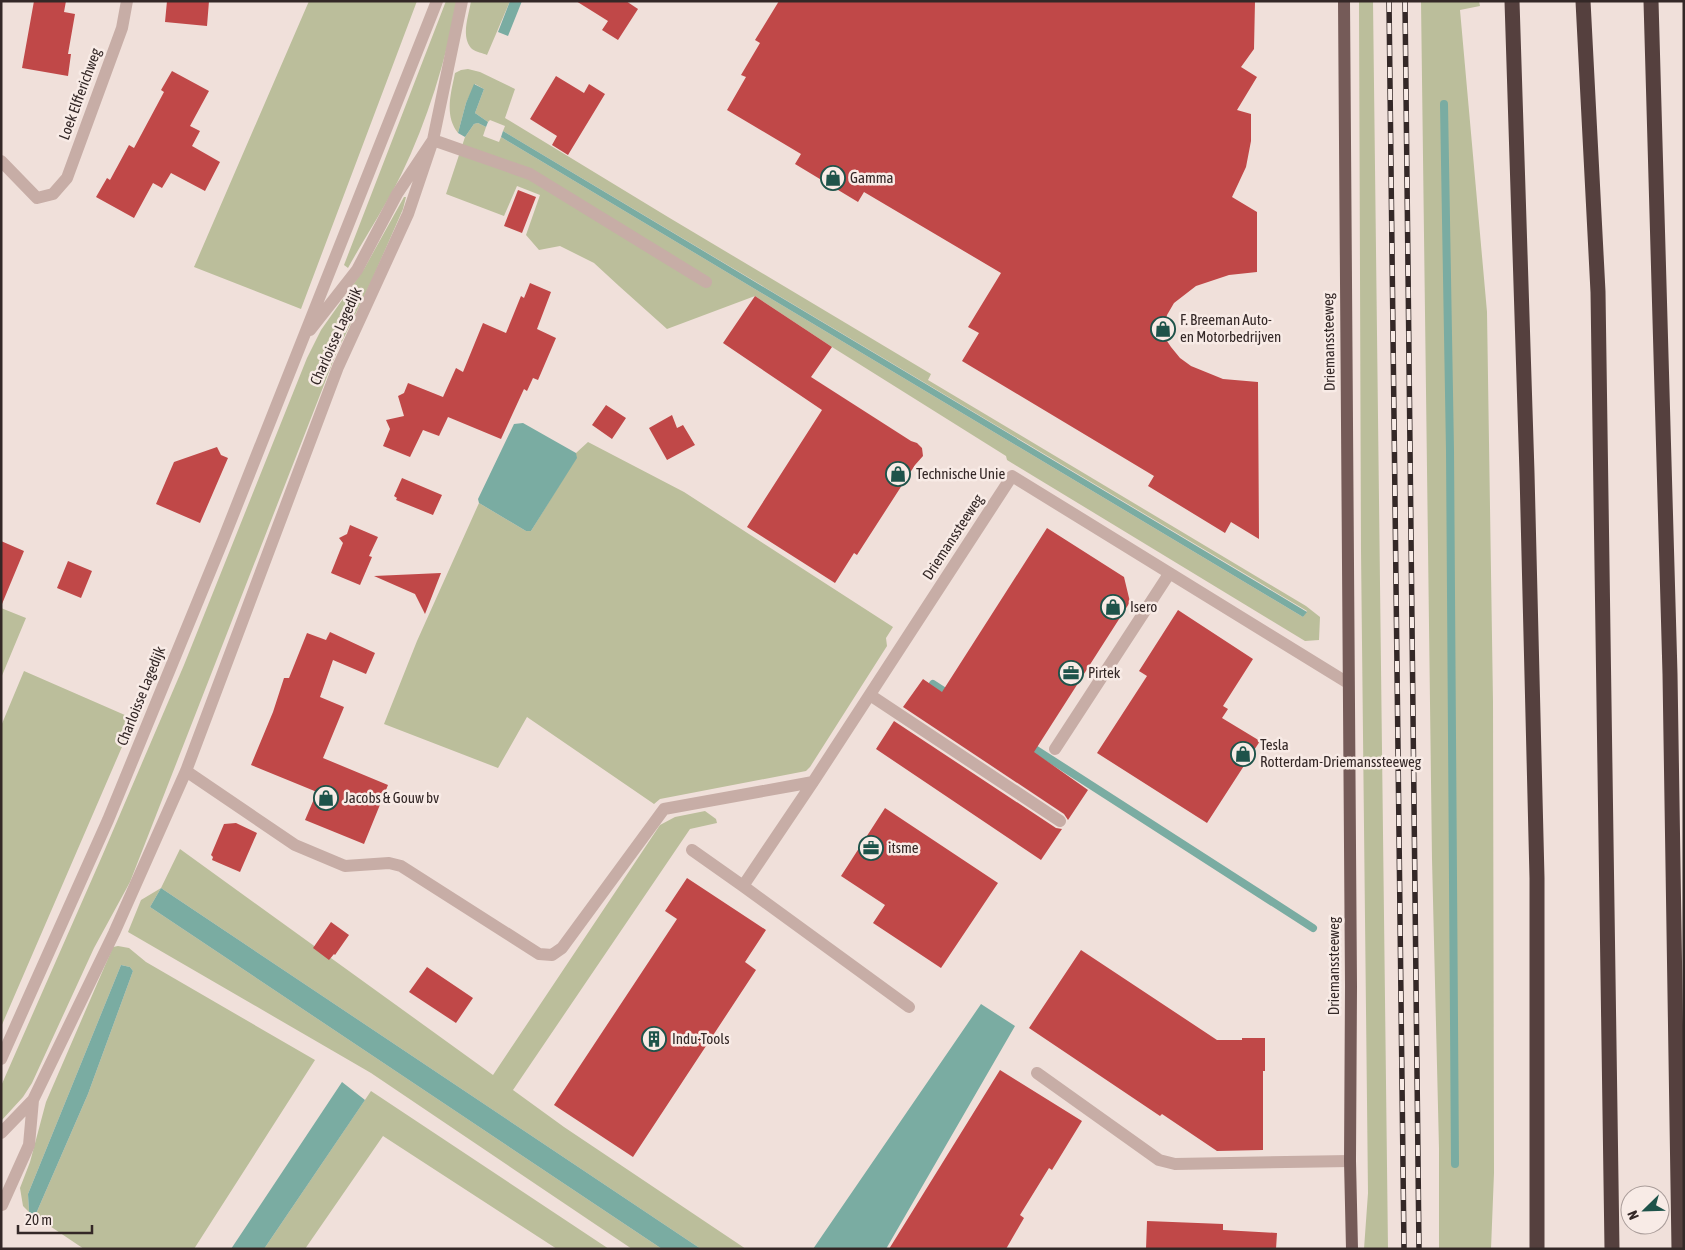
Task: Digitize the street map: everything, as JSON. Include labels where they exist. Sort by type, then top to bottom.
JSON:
[{"type":"highway","points":[[1512,1],[1527,454],[1537,878],[1537,1249]]},
{"type":"highway","points":[[1583,1],[1598,292],[1612,1249]]},
{"type":"highway","points":[[1651,1],[1670,674],[1679,1249]]},
{"type":"main road","name":"Driemanssteeweg","points":[[1344,1],[1352,1249]]},
{"type":"street","name":"Loek Elfferichweg","points":[[1,161],[37,198],[53,194],[67,178],[122,28],[127,1]]},
{"type":"street","name":"Charloisse Lagedijk","points":[[1,1059],[108,820],[223,540],[437,1]]},
{"type":"street","name":"Charloisse Lagedijk","points":[[1,1133],[33,1100],[114,933],[186,771],[338,368],[408,214],[433,140],[462,1]]},
{"type":"street","name":"Charloisse Lagedijk","points":[[301,341],[357,270],[397,194],[433,140]]},
{"type":"street","points":[[433,140],[530,174],[706,282]]},
{"type":"street","name":"Driemanssteeweg","points":[[743,886],[1012,476],[1348,683]]},
{"type":"street","points":[[1055,749],[1169,574]]},
{"type":"street","points":[[870,694],[1060,821]]},
{"type":"street","points":[[186,771],[295,845],[344,866],[389,863],[400,866],[539,954],[552,955],[562,948],[664,809],[813,782]]},
{"type":"street","points":[[692,850],[909,1007]]},
{"type":"street","points":[[1037,1073],[1159,1160],[1174,1164],[1350,1161]]},
{"type":"street","name":"Charloisse Lagedijk","points":[[2,1204],[28,1145],[33,1100]]},
{"type":"green space","points":[[309,1],[417,1],[301,309],[194,267]]},
{"type":"green space","points":[[446,1],[458,1],[441,68],[427,112],[401,175],[348,268],[344,265]]},
{"type":"green space","points":[[471,1],[510,1],[487,55],[472,49],[466,38],[466,26]]},
{"type":"green space","points":[[1359,1],[1373,1],[1388,1249],[1364,1249],[1368,1193],[1361,551]]},
{"type":"green space","points":[[1421,1],[1479,1],[1480,6],[1460,10],[1487,312],[1493,702],[1494,1173],[1491,1249],[1439,1249]]},
{"type":"green space","points":[[468,69],[480,72],[515,89],[505,118],[931,374],[928,380],[1306,606],[1320,617],[1319,640],[1305,641],[1007,460],[1006,456],[832,347],[755,296],[667,329],[594,263],[560,246],[539,250],[526,235],[540,195],[517,186],[504,216],[446,194],[465,137],[474,124],[478,123],[486,127],[483,136],[499,142],[501,137],[1303,617],[1307,611],[503,131],[505,126],[490,120],[488,122],[475,113],[484,89],[475,84],[466,103],[458,133],[451,119],[450,96],[455,73]]},
{"type":"green space","points":[[404,197],[406,197],[403,209],[372,280],[336,354],[130,882],[94,948],[32,1083],[23,1097],[1,1121],[1,1086],[184,665],[307,358],[321,330],[364,269]]},
{"type":"green space","points":[[588,442],[684,492],[893,627],[886,638],[887,646],[806,771],[660,799],[654,804],[527,717],[498,768],[384,724],[417,641],[479,503],[526,531],[531,531],[576,458],[576,453]]},
{"type":"green space","points":[[1,608],[26,618],[1,678]]},
{"type":"green space","points":[[24,671],[134,719],[1,1027],[1,726]]},
{"type":"green space","points":[[705,811],[716,819],[717,823],[690,829],[513,1090],[564,1127],[746,1249],[701,1249],[161,888],[180,849],[493,1075],[660,825],[675,817]]},
{"type":"green space","points":[[161,888],[150,907],[662,1249],[632,1249],[371,1073],[128,932],[141,900]]},
{"type":"green space","points":[[113,947],[129,948],[146,962],[315,1060],[194,1249],[84,1249],[35,1216],[88,1094],[133,971],[130,967],[121,965],[28,1194],[29,1212],[23,1206],[20,1188],[30,1162],[46,1102]]},
{"type":"green space","points":[[371,1091],[609,1249],[557,1249],[383,1136],[305,1249],[264,1249]]},
{"type":"water","points":[[510,1],[522,1],[508,36],[498,32]]},
{"type":"water","points":[[474,84],[484,89],[475,113],[488,122],[486,127],[478,123],[474,124],[465,137],[458,133],[466,103]]},
{"type":"water","points":[[503,131],[1307,612],[1303,617],[501,137]]},
{"type":"water","points":[[523,423],[576,453],[577,458],[531,531],[526,531],[479,503],[478,499],[514,424]]},
{"type":"water","points":[[161,888],[701,1249],[662,1249],[150,907]]},
{"type":"water","points":[[121,965],[130,967],[133,971],[88,1094],[35,1216],[29,1212],[28,1194]]},
{"type":"water","points":[[981,1004],[1015,1026],[886,1249],[813,1249]]},
{"type":"water","points":[[342,1082],[365,1100],[264,1249],[231,1249]]},
{"type":"building","points":[[34,1],[66,1],[64,12],[75,14],[68,54],[71,54],[68,76],[22,68]]},
{"type":"building","points":[[167,1],[209,1],[207,26],[165,22]]},
{"type":"building","points":[[576,1],[626,1],[638,9],[618,40],[602,30],[608,21]]},
{"type":"building","points":[[779,1],[1255,1],[1254,49],[1241,67],[1257,77],[1237,110],[1251,114],[1251,141],[1246,167],[1232,197],[1257,212],[1257,272],[1229,275],[1196,286],[1174,303],[1167,315],[1164,328],[1167,341],[1171,347],[1180,358],[1191,366],[1223,379],[1258,382],[1259,539],[1231,522],[1225,533],[1148,486],[1154,476],[962,361],[979,333],[968,327],[1001,273],[864,192],[858,202],[795,164],[801,154],[727,110],[746,77],[741,75],[760,43],[755,40]]},
{"type":"building","points":[[172,71],[209,91],[190,126],[200,131],[192,146],[220,162],[205,191],[171,173],[162,188],[153,183],[134,218],[96,197],[107,178],[110,180],[129,145],[134,148],[164,92],[161,90]]},
{"type":"building","points":[[556,76],[584,93],[589,84],[605,94],[568,155],[552,145],[557,136],[530,119]]},
{"type":"building","points":[[518,190],[536,197],[522,233],[504,226]]},
{"type":"building","points":[[530,283],[551,292],[537,329],[556,338],[538,380],[533,378],[527,391],[524,389],[501,439],[448,417],[439,436],[423,430],[410,457],[383,446],[390,429],[386,420],[404,416],[398,396],[404,393],[408,383],[443,397],[456,368],[463,372],[483,323],[506,333],[521,296],[524,298]]},
{"type":"building","points":[[755,296],[832,347],[811,377],[917,443],[922,448],[923,456],[915,465],[857,555],[854,553],[835,583],[747,527],[822,410],[723,343]]},
{"type":"building","points":[[606,405],[626,418],[612,439],[592,425]]},
{"type":"building","points":[[672,415],[677,428],[683,425],[695,445],[667,460],[649,428]]},
{"type":"building","points":[[217,447],[221,455],[228,458],[200,523],[156,504],[174,462]]},
{"type":"building","points":[[402,478],[442,495],[433,515],[396,500],[397,498],[394,496]]},
{"type":"building","points":[[350,525],[378,537],[369,556],[372,557],[360,585],[331,573],[343,543],[339,538],[347,534]]},
{"type":"building","points":[[1047,528],[1124,577],[1130,602],[1034,752],[1088,790],[1068,820],[1064,814],[903,707],[923,679],[942,692]]},
{"type":"building","points":[[1,541],[24,551],[2,604],[1,603]]},
{"type":"building","points":[[68,561],[92,571],[81,598],[57,588]]},
{"type":"building","points":[[441,573],[425,614],[415,594],[374,576]]},
{"type":"building","points":[[1178,610],[1253,659],[1223,706],[1228,709],[1222,718],[1260,741],[1207,823],[1097,753],[1147,676],[1139,671]]},
{"type":"building","points":[[330,632],[375,653],[366,674],[333,660],[320,697],[344,707],[323,758],[388,785],[364,844],[305,820],[317,792],[251,765],[273,712],[284,678],[289,678],[307,633],[326,640]]},
{"type":"building","points":[[894,721],[1056,828],[1062,829],[1041,860],[876,749]]},
{"type":"building","points":[[885,808],[998,883],[941,968],[873,923],[885,905],[841,876]]},
{"type":"building","points":[[236,823],[257,833],[240,872],[212,860],[213,857],[211,855],[224,824]]},
{"type":"building","name":"Indu-Tools","points":[[687,878],[766,930],[745,962],[756,970],[633,1157],[554,1105],[677,919],[665,911]]},
{"type":"building","points":[[331,922],[349,935],[335,955],[329,960],[313,948]]},
{"type":"building","points":[[1081,950],[1217,1040],[1265,1038],[1263,1150],[1217,1151],[1162,1114],[1160,1116],[1029,1028]]},
{"type":"building","points":[[427,967],[473,998],[456,1023],[409,992]]},
{"type":"building","points":[[1000,1070],[1082,1121],[1052,1170],[1049,1168],[1020,1215],[1024,1218],[1006,1249],[889,1249]]},
{"type":"building","points":[[1147,1221],[1223,1224],[1223,1230],[1277,1233],[1276,1249],[1146,1249]]},
{"type":"waterway","points":[[1444,104],[1450,450],[1455,1164]]},
{"type":"waterway","points":[[933,684],[950,695]]},
{"type":"waterway","points":[[1027,744],[1313,928]]},
{"type":"railway","points":[[1389,1],[1404,1249]]},
{"type":"railway","points":[[1405,1],[1419,1249]]},
{"type":"place","name":"Gamma","points":[[833,178]]},
{"type":"place","name":"F. Breeman Auto- en Motorbedrijven","points":[[1163,329]]},
{"type":"place","name":"Technische Unie","points":[[898,474]]},
{"type":"place","name":"Isero","points":[[1113,607]]},
{"type":"place","name":"Pirtek","points":[[1071,673]]},
{"type":"place","name":"Tesla Rotterdam-Driemanssteeweg","points":[[1243,754]]},
{"type":"place","name":"Jacobs & Gouw bv","points":[[326,798]]},
{"type":"place","name":"itsme","points":[[871,848]]},
{"type":"place","name":"Indu-Tools","points":[[654,1039]]}]
